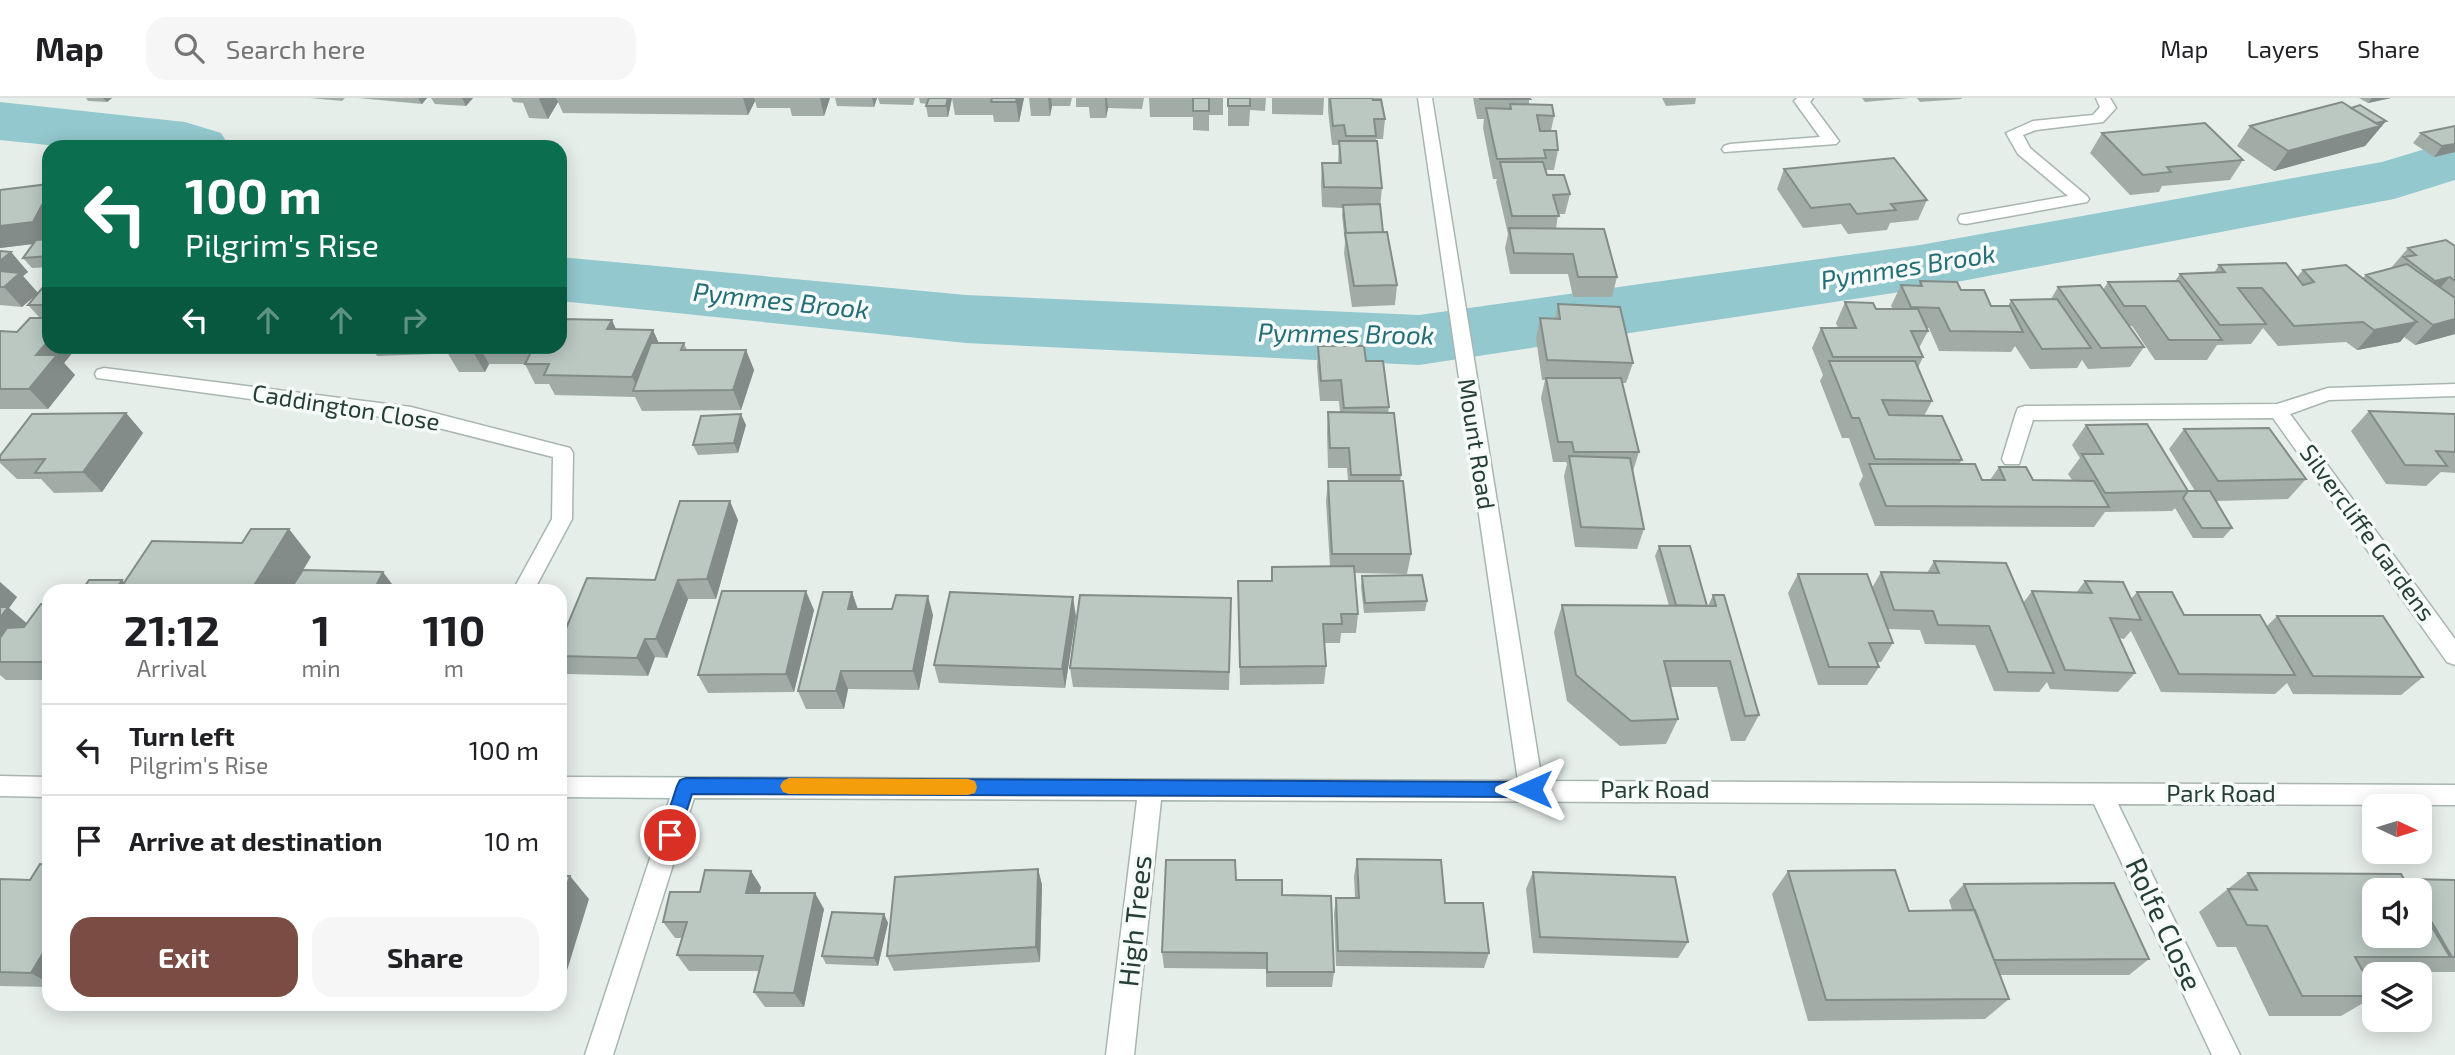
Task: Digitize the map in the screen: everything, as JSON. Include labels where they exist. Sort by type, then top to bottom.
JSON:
[{"type":"street","name":"Mount Road","points":[[1425,98],[1531,789]]},
{"type":"street","points":[[1730,149],[1831,141],[1802,101],[1806,98]]},
{"type":"street","points":[[1966,219],[2081,199],[2024,151],[2014,133],[2033,126],[2098,119],[2108,108],[2103,98]]},
{"type":"street","name":"Caddington Close","points":[[104,374],[411,414],[563,453],[562,519],[526,584]]},
{"type":"street","points":[[2012,459],[2025,413],[2278,411],[2328,394],[2455,390]]},
{"type":"street","name":"Silvercliffe Gardens","points":[[2278,411],[2455,656]]},
{"type":"street","points":[[0,786],[42,787]]},
{"type":"street","points":[[599,1055],[686,786]]},
{"type":"street","name":"Park Road","points":[[567,787],[2455,795]]},
{"type":"street","name":"High Trees","points":[[1120,1055],[1150,788]]},
{"type":"street","name":"Rolfe Close","points":[[2101,793],[2226,1055]]},
{"type":"building","points":[[929,98],[948,98],[946,106],[926,106]]},
{"type":"building","points":[[992,98],[1017,98],[1016,102],[991,102]]},
{"type":"building","points":[[1193,98],[1209,98],[1209,111],[1193,111]]},
{"type":"building","points":[[1228,98],[1250,98],[1250,106],[1228,106]]},
{"type":"building","points":[[1330,98],[1381,100],[1385,119],[1374,119],[1376,136],[1346,136],[1344,125],[1333,126]]},
{"type":"building","points":[[1529,98],[1530,99],[1480,99]]},
{"type":"building","points":[[2342,102],[2380,126],[2288,151],[2250,126]]},
{"type":"building","points":[[1510,104],[1552,105],[1554,116],[1537,115],[1540,131],[1556,131],[1558,150],[1544,150],[1546,158],[1497,159],[1486,108],[1511,109]]},
{"type":"building","points":[[2360,105],[2386,121],[2376,123],[2351,108]]},
{"type":"building","points":[[2205,123],[2243,160],[2167,167],[2171,172],[2143,175],[2102,133]]},
{"type":"building","points":[[2455,126],[2455,144],[2442,146],[2421,133]]},
{"type":"building","points":[[1339,141],[1377,141],[1382,188],[1324,187],[1322,163],[1341,163]]},
{"type":"building","points":[[1894,158],[1927,200],[1891,204],[1896,210],[1857,214],[1850,204],[1811,208],[1784,169]]},
{"type":"building","points":[[1500,162],[1543,162],[1547,175],[1564,175],[1570,194],[1553,195],[1559,216],[1512,216]]},
{"type":"building","points":[[42,185],[42,205],[33,222],[0,226],[0,190]]},
{"type":"building","points":[[1380,204],[1383,232],[1346,233],[1343,205]]},
{"type":"building","points":[[1509,228],[1604,229],[1617,277],[1578,277],[1573,254],[1514,253]]},
{"type":"building","points":[[1387,232],[1397,285],[1354,286],[1345,233]]},
{"type":"building","points":[[36,240],[42,240],[42,257],[23,258]]},
{"type":"building","points":[[2446,240],[2455,246],[2455,281],[2450,277],[2435,281],[2404,257],[2416,255],[2408,248]]},
{"type":"building","points":[[0,251],[11,252],[0,261]]},
{"type":"building","points":[[2286,263],[2303,285],[2314,282],[2303,270],[2346,265],[2417,322],[2374,330],[2363,322],[2294,326],[2262,288],[2238,288],[2266,324],[2220,325],[2180,274],[2225,272],[2219,265]]},
{"type":"building","points":[[2407,264],[2455,298],[2455,319],[2433,325],[2366,275]]},
{"type":"building","points":[[0,271],[20,273],[4,287],[0,287]]},
{"type":"building","points":[[1920,281],[1957,282],[1961,290],[1984,290],[1991,306],[2010,306],[2023,332],[1950,331],[1939,308],[1911,307],[1901,285],[1922,286]]},
{"type":"building","points":[[2179,281],[2222,340],[2169,340],[2145,306],[2124,306],[2108,282]]},
{"type":"building","points":[[2100,285],[2144,347],[2101,348],[2058,287]]},
{"type":"building","points":[[42,288],[42,305],[28,305]]},
{"type":"building","points":[[2057,299],[2091,348],[2042,349],[2011,300]]},
{"type":"building","points":[[1845,302],[1873,303],[1876,309],[1918,309],[1928,331],[1911,331],[1923,357],[1833,357],[1821,328],[1856,328]]},
{"type":"building","points":[[1558,304],[1620,307],[1633,363],[1547,360],[1540,318],[1560,319]]},
{"type":"building","points":[[30,318],[42,318],[42,348],[36,355],[57,355],[29,389],[0,389],[0,331],[17,332]]},
{"type":"building","points":[[567,319],[612,320],[607,329],[653,330],[632,377],[544,375],[549,364],[525,364],[530,354],[567,354]]},
{"type":"building","points":[[651,343],[684,343],[681,350],[746,350],[733,390],[633,391]]},
{"type":"building","points":[[1318,346],[1364,346],[1366,361],[1383,361],[1389,407],[1344,408],[1341,380],[1321,381]]},
{"type":"building","points":[[1829,361],[1915,361],[1932,401],[1882,400],[1889,415],[1942,416],[1962,460],[1875,459],[1859,418],[1852,418]]},
{"type":"building","points":[[1546,378],[1621,378],[1639,452],[1574,452],[1572,442],[1558,442]]},
{"type":"building","points":[[2369,411],[2455,414],[2455,452],[2436,451],[2447,466],[2405,465]]},
{"type":"building","points":[[1328,412],[1394,413],[1401,475],[1351,475],[1349,448],[1330,448]]},
{"type":"building","points":[[126,413],[83,472],[35,473],[45,459],[0,460],[0,456],[32,414]]},
{"type":"building","points":[[741,414],[734,443],[693,445],[701,416]]},
{"type":"building","points":[[2147,424],[2188,491],[2105,493],[2082,454],[2103,454],[2086,425]]},
{"type":"building","points":[[2269,428],[2306,479],[2218,481],[2184,429]]},
{"type":"building","points":[[1569,456],[1630,458],[1644,529],[1581,527]]},
{"type":"building","points":[[1869,464],[1975,464],[1982,480],[2005,480],[1999,467],[2026,467],[2033,480],[2094,481],[2109,507],[1886,506]]},
{"type":"building","points":[[1328,481],[1403,481],[1411,554],[1332,554]]},
{"type":"building","points":[[2188,491],[2210,491],[2232,528],[2202,528],[2183,498]]},
{"type":"building","points":[[680,501],[730,501],[707,579],[678,580],[656,639],[645,639],[637,658],[567,656],[567,626],[587,578],[655,580]]},
{"type":"building","points":[[251,529],[289,529],[255,584],[123,584],[152,541],[242,543]]},
{"type":"building","points":[[1659,546],[1690,546],[1707,606],[1676,605]]},
{"type":"building","points":[[1934,561],[2006,563],[2054,673],[2008,672],[1989,626],[1938,625],[1933,611],[1894,610],[1881,572],[1939,573]]},
{"type":"building","points":[[1354,566],[1358,614],[1341,614],[1342,624],[1323,624],[1326,666],[1240,667],[1238,581],[1272,581],[1272,567]]},
{"type":"building","points":[[303,570],[383,572],[377,584],[294,584]]},
{"type":"building","points":[[1798,574],[1867,574],[1893,643],[1869,643],[1879,667],[1829,667]]},
{"type":"building","points":[[1422,575],[1427,601],[1365,603],[1362,576]]},
{"type":"building","points":[[89,580],[122,580],[119,584],[86,584]]},
{"type":"building","points":[[2085,581],[2123,582],[2141,620],[2110,618],[2135,673],[2065,670],[2032,591],[2092,593]]},
{"type":"building","points":[[722,591],[806,591],[786,674],[698,675]]},
{"type":"building","points":[[823,592],[852,592],[848,609],[892,609],[896,595],[928,596],[913,671],[841,671],[836,691],[798,691]]},
{"type":"building","points":[[950,592],[1073,597],[1062,669],[934,665]]},
{"type":"building","points":[[2137,592],[2172,592],[2184,615],[2260,615],[2295,675],[2179,674]]},
{"type":"building","points":[[1080,595],[1231,598],[1229,672],[1070,668]]},
{"type":"building","points":[[1713,595],[1724,595],[1759,715],[1745,716],[1730,661],[1664,661],[1678,719],[1631,721],[1576,675],[1562,605],[1716,606]]},
{"type":"building","points":[[42,604],[42,662],[0,662],[0,638],[7,628],[24,627]]},
{"type":"building","points":[[0,607],[8,607],[0,618]]},
{"type":"building","points":[[2277,616],[2383,616],[2423,677],[2313,676]]},
{"type":"building","points":[[1357,859],[1441,860],[1445,903],[1483,903],[1489,953],[1338,951],[1336,898],[1359,898]]},
{"type":"building","points":[[1166,860],[1235,860],[1236,880],[1282,880],[1282,895],[1331,896],[1334,972],[1267,972],[1267,953],[1162,952]]},
{"type":"building","points":[[42,864],[42,955],[31,973],[0,972],[0,879],[30,880]]},
{"type":"building","points":[[1038,869],[1036,947],[887,956],[895,877]]},
{"type":"building","points":[[705,870],[751,871],[746,893],[815,893],[794,993],[754,992],[763,956],[677,955],[687,922],[663,922],[670,892],[700,892]]},
{"type":"building","points":[[1895,870],[1909,911],[1975,910],[2009,999],[1826,1000],[1788,871]]},
{"type":"building","points":[[1533,872],[1675,877],[1688,942],[1540,937]]},
{"type":"building","points":[[2248,873],[2401,874],[2403,878],[2362,878],[2362,948],[2432,948],[2432,927],[2450,957],[2355,957],[2362,970],[2362,996],[2302,996],[2267,926],[2247,925],[2228,889],[2257,890]]},
{"type":"building","points":[[2432,880],[2455,880],[2455,957],[2452,957],[2432,923]]},
{"type":"building","points":[[2114,883],[2149,959],[1994,960],[1964,884]]},
{"type":"building","points":[[832,912],[884,914],[874,958],[822,956]]},
{"type":"waterway","name":"Pymmes Brook","points":[[0,121],[176,140]]},
{"type":"waterway","name":"Pymmes Brook","points":[[567,280],[966,319],[1419,340],[1920,267],[2394,179],[2455,159]]},
{"type":"slow traffic","points":[[789,786],[968,787]]},
{"type":"route","points":[[670,835],[686,786],[1531,789]]}]
